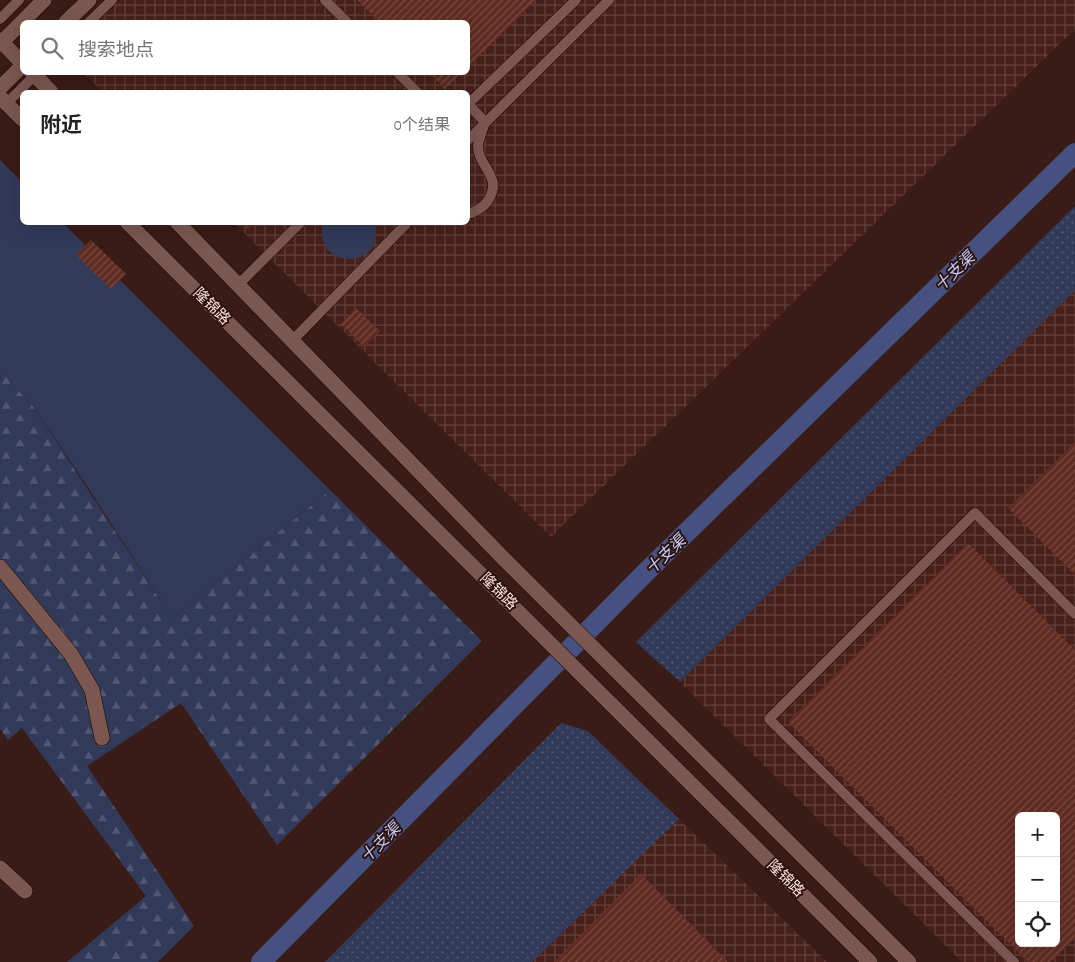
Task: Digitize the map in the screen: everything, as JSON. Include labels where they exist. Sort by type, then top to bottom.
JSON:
[{"type":"main road","points":[[24,20],[44,0]]},
{"type":"main road","points":[[68,20],[89,0]]},
{"type":"main road","points":[[20,23],[1,42],[20,62]]},
{"type":"main road","points":[[0,88],[20,66]]},
{"type":"main road","points":[[36,75],[49,90]]},
{"type":"main road","points":[[3,100],[20,117]]},
{"type":"main road","name":"隆锦路","points":[[130,225],[870,962]]},
{"type":"main road","name":"隆锦路","points":[[180,225],[504,560],[909,962]]},
{"type":"main road","points":[[0,567],[71,654],[92,690],[102,738]]},
{"type":"main road","points":[[0,868],[25,891]]},
{"type":"lane","points":[[0,20],[19,0]]},
{"type":"lane","points":[[91,20],[112,0]]},
{"type":"lane","points":[[325,0],[345,20]]},
{"type":"lane","points":[[470,102],[576,0]]},
{"type":"lane","points":[[470,138],[609,0]]},
{"type":"lane","points":[[3,100],[34,75]]},
{"type":"lane","points":[[400,75],[415,90]]},
{"type":"lane","points":[[470,106],[485,122]]},
{"type":"lane","points":[[470,213],[485,204],[491,195],[493,184],[489,170],[482,161],[478,144],[485,122]]},
{"type":"lane","points":[[238,286],[298,225]]},
{"type":"lane","points":[[292,341],[405,225]]},
{"type":"lane","points":[[1014,962],[769,719],[975,513],[1075,614]]},
{"type":"shaded area","points":[[119,0],[1075,0],[1075,29],[551,537],[236,225],[470,225],[470,90],[101,90],[85,75],[470,75],[470,20],[98,20]]},
{"type":"shaded area","points":[[1075,290],[1075,962],[962,962],[680,682]]},
{"type":"shaded area","points":[[679,819],[827,962],[532,962]]},
{"type":"green space","points":[[0,160],[20,180],[20,225],[65,225],[330,490],[172,618],[33,406],[0,370]]},
{"type":"green space","points":[[1075,206],[1075,290],[680,682],[636,642]]},
{"type":"green space","points":[[323,225],[375,225],[376,239],[370,250],[361,257],[349,259],[338,257],[328,250],[323,239]]},
{"type":"green space","points":[[0,370],[33,406],[172,618],[330,490],[482,641],[277,845],[181,703],[87,766],[194,926],[158,962],[67,962],[146,896],[22,728],[8,740],[0,729]]},
{"type":"green space","points":[[561,723],[588,731],[679,819],[532,962],[325,962]]},
{"type":"building","points":[[357,0],[536,0],[470,65],[470,20],[377,20]]},
{"type":"building","points":[[432,75],[459,75],[445,89]]},
{"type":"building","points":[[244,225],[252,225],[248,230]]},
{"type":"building","points":[[91,240],[126,274],[111,289],[76,255]]},
{"type":"building","points":[[356,308],[380,331],[364,347],[341,324]]},
{"type":"building","points":[[1075,442],[1075,575],[1008,508]]},
{"type":"building","points":[[968,543],[1075,650],[1075,938],[1051,962],[1028,962],[788,722]]},
{"type":"building","points":[[641,874],[728,962],[554,962]]},
{"type":"waterway","name":"十支渠","points":[[261,962],[645,573],[1075,153]]}]
